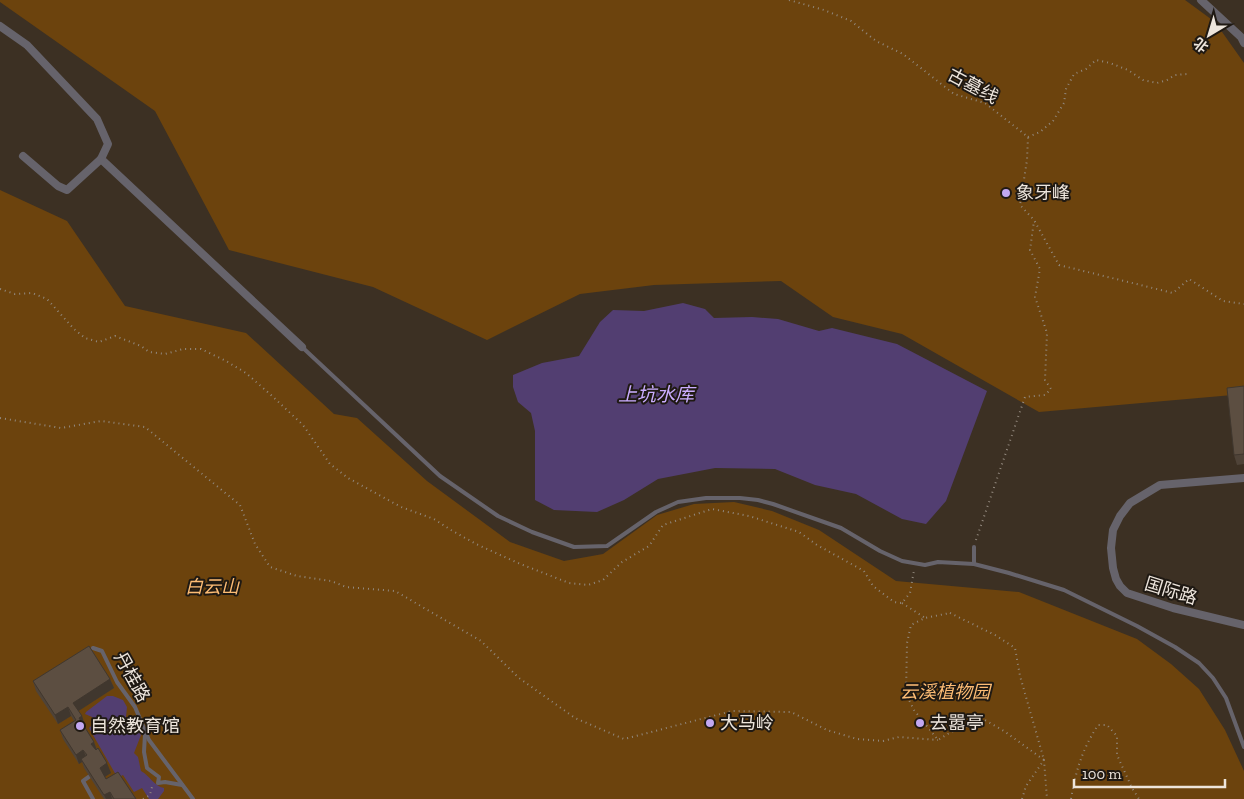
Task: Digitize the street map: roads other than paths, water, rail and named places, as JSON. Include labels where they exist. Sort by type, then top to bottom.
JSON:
[{"type":"street","points":[[1201,0],[1241,37],[1244,43]]},
{"type":"street","points":[[0,26],[27,46],[97,119],[108,144],[101,159],[68,190],[58,186],[23,156]]},
{"type":"street","points":[[101,159],[302,347]]},
{"type":"street","name":"国际路","points":[[1244,478],[1160,485],[1130,503],[1124,510],[1113,530],[1111,548],[1116,579],[1120,586],[1128,593],[1173,608],[1244,625]]},
{"type":"lane","points":[[302,347],[440,476],[498,516],[548,538],[574,547],[607,546],[656,512],[678,502],[706,498],[740,498],[773,504],[841,528],[890,556],[916,564],[925,565],[938,562],[974,564],[1009,573],[1064,590],[1137,626],[1199,663],[1213,678],[1226,698],[1244,747]]},
{"type":"lane","points":[[974,547],[974,564]]},
{"type":"lane","name":"丹桂路","points":[[93,648],[102,651],[117,682],[135,707],[145,733],[193,799]]},
{"type":"lane","points":[[145,733],[145,761],[147,768],[158,777],[158,783],[166,782],[182,785]]},
{"type":"lane","points":[[90,776],[83,781],[93,799]]},
{"type":"water","name":"上坑水库","points":[[683,303],[705,309],[714,318],[752,317],[778,319],[819,331],[832,328],[897,344],[987,391],[946,501],[926,524],[902,519],[856,494],[815,485],[775,469],[715,468],[658,479],[624,500],[597,512],[554,510],[535,500],[535,431],[531,413],[518,402],[513,387],[513,375],[542,363],[579,356],[600,322],[613,310],[644,311]]},
{"type":"water","points":[[107,696],[123,700],[127,707],[126,717],[131,721],[134,731],[139,732],[141,735],[134,753],[138,757],[141,771],[157,785],[164,788],[158,799],[149,799],[142,788],[134,792],[123,775],[119,777],[116,775],[89,728],[95,722],[92,717],[85,714],[86,712]]},
{"type":"place","name":"象牙峰","points":[[1006,193]]},
{"type":"place","name":"大马岭","points":[[710,723]]},
{"type":"place","name":"去嚣亭","points":[[920,723]]},
{"type":"place","name":"自然教育馆","points":[[80,726]]},
{"type":"park label","name":"白云山","points":[[212,587]]},
{"type":"park label","name":"云溪植物园","points":[[945,692]]}]
